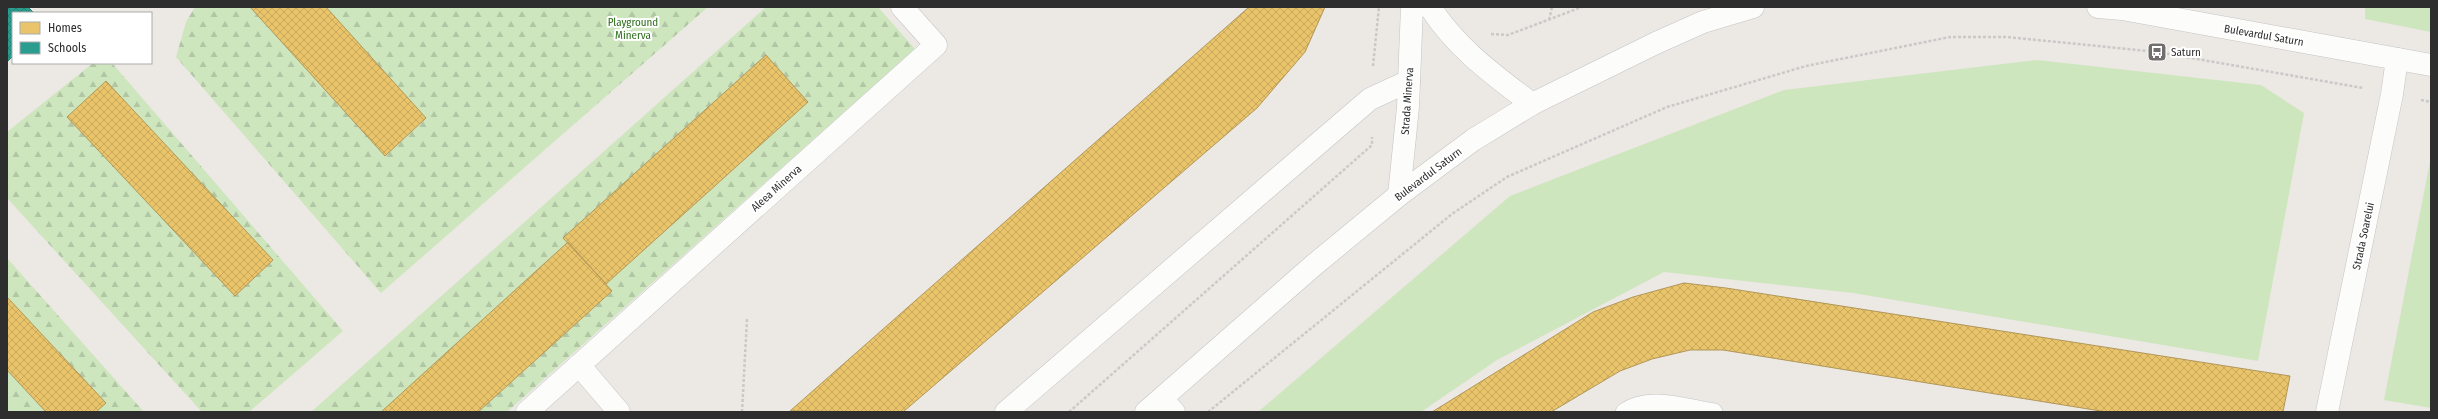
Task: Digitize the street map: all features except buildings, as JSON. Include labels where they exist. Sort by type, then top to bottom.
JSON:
[{"type":"street","name":"Aleea Minerva","points":[[527,412],[936,45],[902,7]]},
{"type":"street","name":"Strada Minerva","points":[[1399,195],[1412,7]]},
{"type":"street","points":[[1430,7],[1443,27],[1459,45],[1532,104]]},
{"type":"street","name":"Bulevardul Saturn","points":[[1161,408],[1314,265],[1399,195],[1474,140],[1532,104],[1703,22],[1753,7]]},
{"type":"street","name":"Bulevardul Saturn","points":[[2098,7],[2122,9],[2431,65]]},
{"type":"street","name":"Strada Soarelui","points":[[2329,412],[2392,94],[2397,59]]},
{"type":"street","points":[[1006,412],[1370,99],[1408,81]]},
{"type":"street","points":[[579,365],[619,412]]},
{"type":"lane","points":[[1624,412],[1629,408],[1652,402],[1714,412]]},
{"type":"path","points":[[1069,412],[1372,145],[1370,99],[1379,7]]},
{"type":"path","points":[[1548,20],[1552,7]]},
{"type":"path","points":[[1484,31],[1490,34],[1508,35],[1582,7]]},
{"type":"path","points":[[1208,412],[1452,214],[1507,177],[1667,107],[1806,66],[1950,37],[2007,37],[2157,52],[2392,94]]},
{"type":"path","points":[[742,412],[747,319]]},
{"type":"green space","name":"Playground Minerva","points":[[195,7],[708,7],[381,293],[176,57],[186,22]]},
{"type":"green space","points":[[766,7],[878,7],[915,49],[507,412],[311,412]]},
{"type":"green space","points":[[2365,7],[2431,8],[2431,32],[2365,19]]},
{"type":"green space","points":[[2037,60],[2261,85],[2304,113],[2258,361],[1853,293],[1664,272],[1497,360],[1421,412],[1258,412],[1510,196],[1784,90]]},
{"type":"green space","points":[[92,64],[113,64],[343,331],[249,412],[202,412],[7,198],[7,132]]},
{"type":"green space","points":[[2431,156],[2431,408],[2384,400]]},
{"type":"green space","points":[[7,258],[144,412],[7,412]]},
{"type":"place","name":"Saturn","points":[[2157,52]]}]
